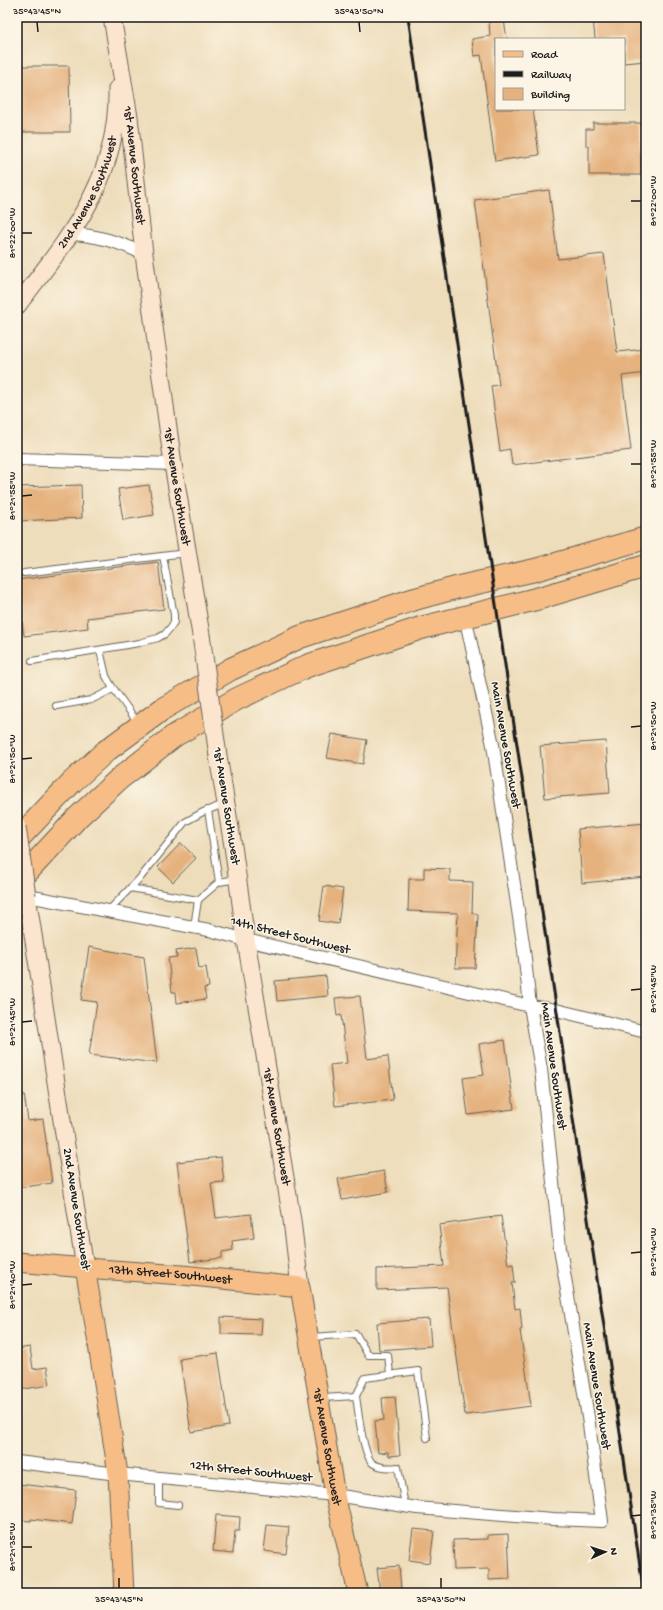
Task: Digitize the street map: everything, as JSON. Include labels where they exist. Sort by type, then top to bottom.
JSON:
[{"type":"highway","points":[[17,840],[72,782],[106,751],[164,708],[231,669],[300,638],[415,600],[459,587],[535,570],[646,538]]},
{"type":"highway","points":[[20,891],[78,817],[119,779],[174,736],[237,699],[307,666],[421,628],[540,598],[646,566]]},
{"type":"main road","name":"1st Avenue Southwest","points":[[112,17],[129,117],[144,254],[173,464],[201,635],[246,940],[292,1220],[300,1287],[336,1495],[358,1593]]},
{"type":"main road","name":"2nd Avenue Southwest","points":[[17,306],[70,234],[87,208],[109,158],[117,104],[115,39]]},
{"type":"main road","name":"2nd Avenue Southwest","points":[[17,827],[20,891],[95,1325],[118,1474],[124,1593]]},
{"type":"main road","name":"13th Street Southwest","points":[[17,1262],[182,1274],[300,1287]]},
{"type":"street","points":[[70,234],[101,237],[124,244],[144,254]]},
{"type":"street","points":[[17,459],[173,464]]},
{"type":"street","name":"Main Avenue Southwest","points":[[465,616],[492,745],[524,950],[530,1006],[541,1069],[565,1282],[588,1417],[602,1521]]},
{"type":"street","name":"14th Street Southwest","points":[[20,891],[108,911],[194,927],[646,1032]]},
{"type":"street","name":"12th Street Southwest","points":[[17,1462],[118,1474],[336,1495],[405,1506],[553,1519],[602,1521]]},
{"type":"lane","points":[[24,573],[188,553]]},
{"type":"lane","points":[[32,661],[100,650],[158,638],[166,634],[174,622],[174,615],[163,556]]},
{"type":"lane","points":[[100,650],[106,676],[113,689],[140,726]]},
{"type":"lane","points":[[56,706],[91,700],[113,689]]},
{"type":"lane","points":[[108,911],[141,877],[185,822],[208,810],[226,804]]},
{"type":"lane","points":[[208,810],[219,882]]},
{"type":"lane","points":[[194,927],[198,900],[219,882],[237,879]]},
{"type":"lane","points":[[130,888],[198,900]]},
{"type":"lane","points":[[309,1337],[356,1334],[368,1355],[388,1355],[390,1374]]},
{"type":"lane","points":[[405,1506],[398,1467],[384,1468],[372,1464],[366,1454],[356,1396],[365,1378],[418,1371],[427,1438]]},
{"type":"lane","points":[[320,1398],[356,1396]]},
{"type":"lane","points":[[159,1477],[160,1503],[178,1505]]},
{"type":"building","points":[[593,17],[646,17],[646,61],[625,63],[625,38],[595,38]]},
{"type":"building","points":[[504,20],[507,38],[495,38],[495,110],[533,110],[539,155],[495,161],[481,55],[474,56],[472,39],[490,36],[489,22]]},
{"type":"building","points":[[17,66],[69,66],[70,132],[17,132]]},
{"type":"building","points":[[593,123],[641,123],[641,175],[589,175],[589,146],[586,146],[586,129],[593,129]]},
{"type":"building","points":[[549,190],[558,259],[604,254],[617,352],[646,349],[646,373],[622,376],[631,450],[512,465],[510,449],[500,451],[491,386],[499,385],[475,200]]},
{"type":"building","points":[[81,485],[82,518],[17,521],[17,487]]},
{"type":"building","points":[[149,485],[154,515],[123,520],[118,489]]},
{"type":"building","points":[[158,562],[164,609],[87,618],[88,628],[24,636],[17,580]]},
{"type":"building","points":[[332,734],[367,740],[363,764],[327,758]]},
{"type":"building","points":[[606,741],[610,793],[545,798],[540,746]]},
{"type":"building","points":[[646,823],[646,877],[582,883],[578,829]]},
{"type":"building","points":[[181,843],[196,858],[173,882],[158,867]]},
{"type":"building","points":[[424,868],[450,869],[450,881],[473,882],[472,913],[478,914],[475,968],[455,968],[458,913],[408,911],[409,879],[424,879]]},
{"type":"building","points":[[324,886],[343,889],[338,924],[319,921]]},
{"type":"building","points":[[89,947],[144,957],[157,1063],[89,1055],[97,1002],[81,1000]]},
{"type":"building","points":[[196,948],[199,968],[206,967],[209,987],[204,988],[206,999],[177,1003],[176,992],[172,992],[168,958],[177,957],[176,951]]},
{"type":"building","points":[[326,976],[328,996],[277,1001],[275,981]]},
{"type":"building","points":[[360,996],[367,1059],[388,1056],[393,1100],[335,1106],[330,1065],[347,1063],[341,1015],[337,1016],[335,998]]},
{"type":"building","points":[[505,1040],[514,1109],[468,1115],[463,1078],[484,1075],[479,1044]]},
{"type":"building","points":[[24,1094],[28,1121],[43,1119],[52,1183],[17,1188],[17,1095]]},
{"type":"building","points":[[221,1157],[224,1182],[211,1183],[216,1218],[251,1214],[254,1238],[232,1241],[233,1250],[222,1252],[222,1258],[190,1262],[177,1162]]},
{"type":"building","points":[[384,1171],[388,1192],[342,1200],[338,1179]]},
{"type":"building","points":[[501,1216],[508,1265],[513,1264],[515,1283],[512,1283],[515,1309],[520,1308],[522,1329],[520,1330],[531,1406],[465,1415],[447,1287],[377,1290],[377,1269],[444,1266],[439,1225]]},
{"type":"building","points":[[221,1317],[262,1319],[261,1335],[221,1334]]},
{"type":"building","points":[[429,1319],[431,1346],[379,1350],[377,1323]]},
{"type":"building","points":[[30,1347],[33,1369],[47,1367],[50,1385],[17,1390],[17,1349]]},
{"type":"building","points":[[218,1353],[229,1426],[191,1432],[180,1359]]},
{"type":"building","points":[[395,1397],[400,1455],[389,1456],[388,1452],[378,1453],[375,1421],[384,1420],[382,1398]]},
{"type":"building","points":[[17,1484],[76,1490],[72,1524],[31,1519],[31,1521],[17,1520]]},
{"type":"building","points":[[216,1515],[240,1517],[239,1531],[235,1531],[233,1553],[213,1551]]},
{"type":"building","points":[[267,1525],[289,1527],[286,1554],[264,1551]]},
{"type":"building","points":[[413,1529],[434,1531],[430,1563],[409,1560]]},
{"type":"building","points":[[508,1534],[510,1579],[489,1580],[489,1569],[454,1570],[453,1540],[488,1539],[488,1535]]},
{"type":"building","points":[[399,1566],[401,1589],[380,1592],[377,1568]]},
{"type":"railway","points":[[408,17],[644,1593]]}]
